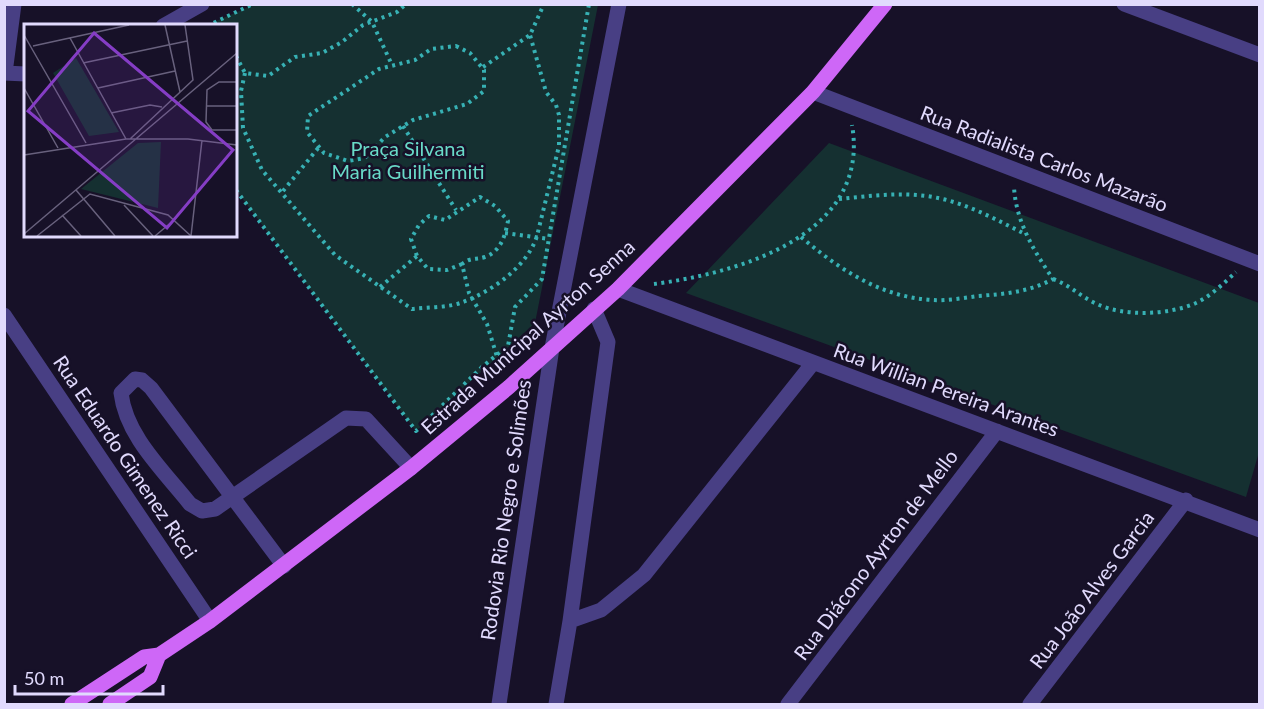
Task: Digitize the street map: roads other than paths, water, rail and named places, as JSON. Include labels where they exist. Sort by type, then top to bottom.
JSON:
[{"type":"main road","name":"Estrada Municipal Ayrton Senna","points":[[72,705],[144,657],[159,655],[210,621],[411,468],[509,387],[618,289],[813,92],[885,4]]},
{"type":"main road","name":"Estrada Municipal Ayrton Senna","points":[[110,705],[150,677],[159,655]]},
{"type":"street","points":[[14,4],[5,73],[24,74]]},
{"type":"street","points":[[167,24],[202,4]]},
{"type":"street","name":"Rodovia Rio Negro e Solimões","points":[[499,705],[552,348],[618,4]]},
{"type":"street","points":[[1124,4],[1260,55]]},
{"type":"street","name":"Rua Radialista Carlos Mazarão","points":[[813,92],[1255,262]]},
{"type":"street","name":"Rua Willian Pereira Arantes","points":[[618,289],[1186,500],[1260,530]]},
{"type":"street","points":[[556,705],[570,621],[608,342],[594,309]]},
{"type":"street","name":"Rua Eduardo Gimenez Ricci","points":[[4,315],[210,621]]},
{"type":"street","points":[[570,621],[601,610],[645,575],[813,363]]},
{"type":"street","points":[[284,566],[232,498],[152,388],[142,380],[135,379],[128,383],[121,393],[123,411],[130,428],[190,504],[202,511],[215,509],[232,498],[346,418],[366,419],[411,468]]},
{"type":"street","name":"Rua Diácono Ayrton de Mello","points":[[788,705],[997,431]]},
{"type":"street","name":"Rua João Alves Garcia","points":[[1030,705],[1186,500]]},
{"type":"park label","name":"Praça Silvana Maria Guilhermiti","points":[[408,160]]}]
